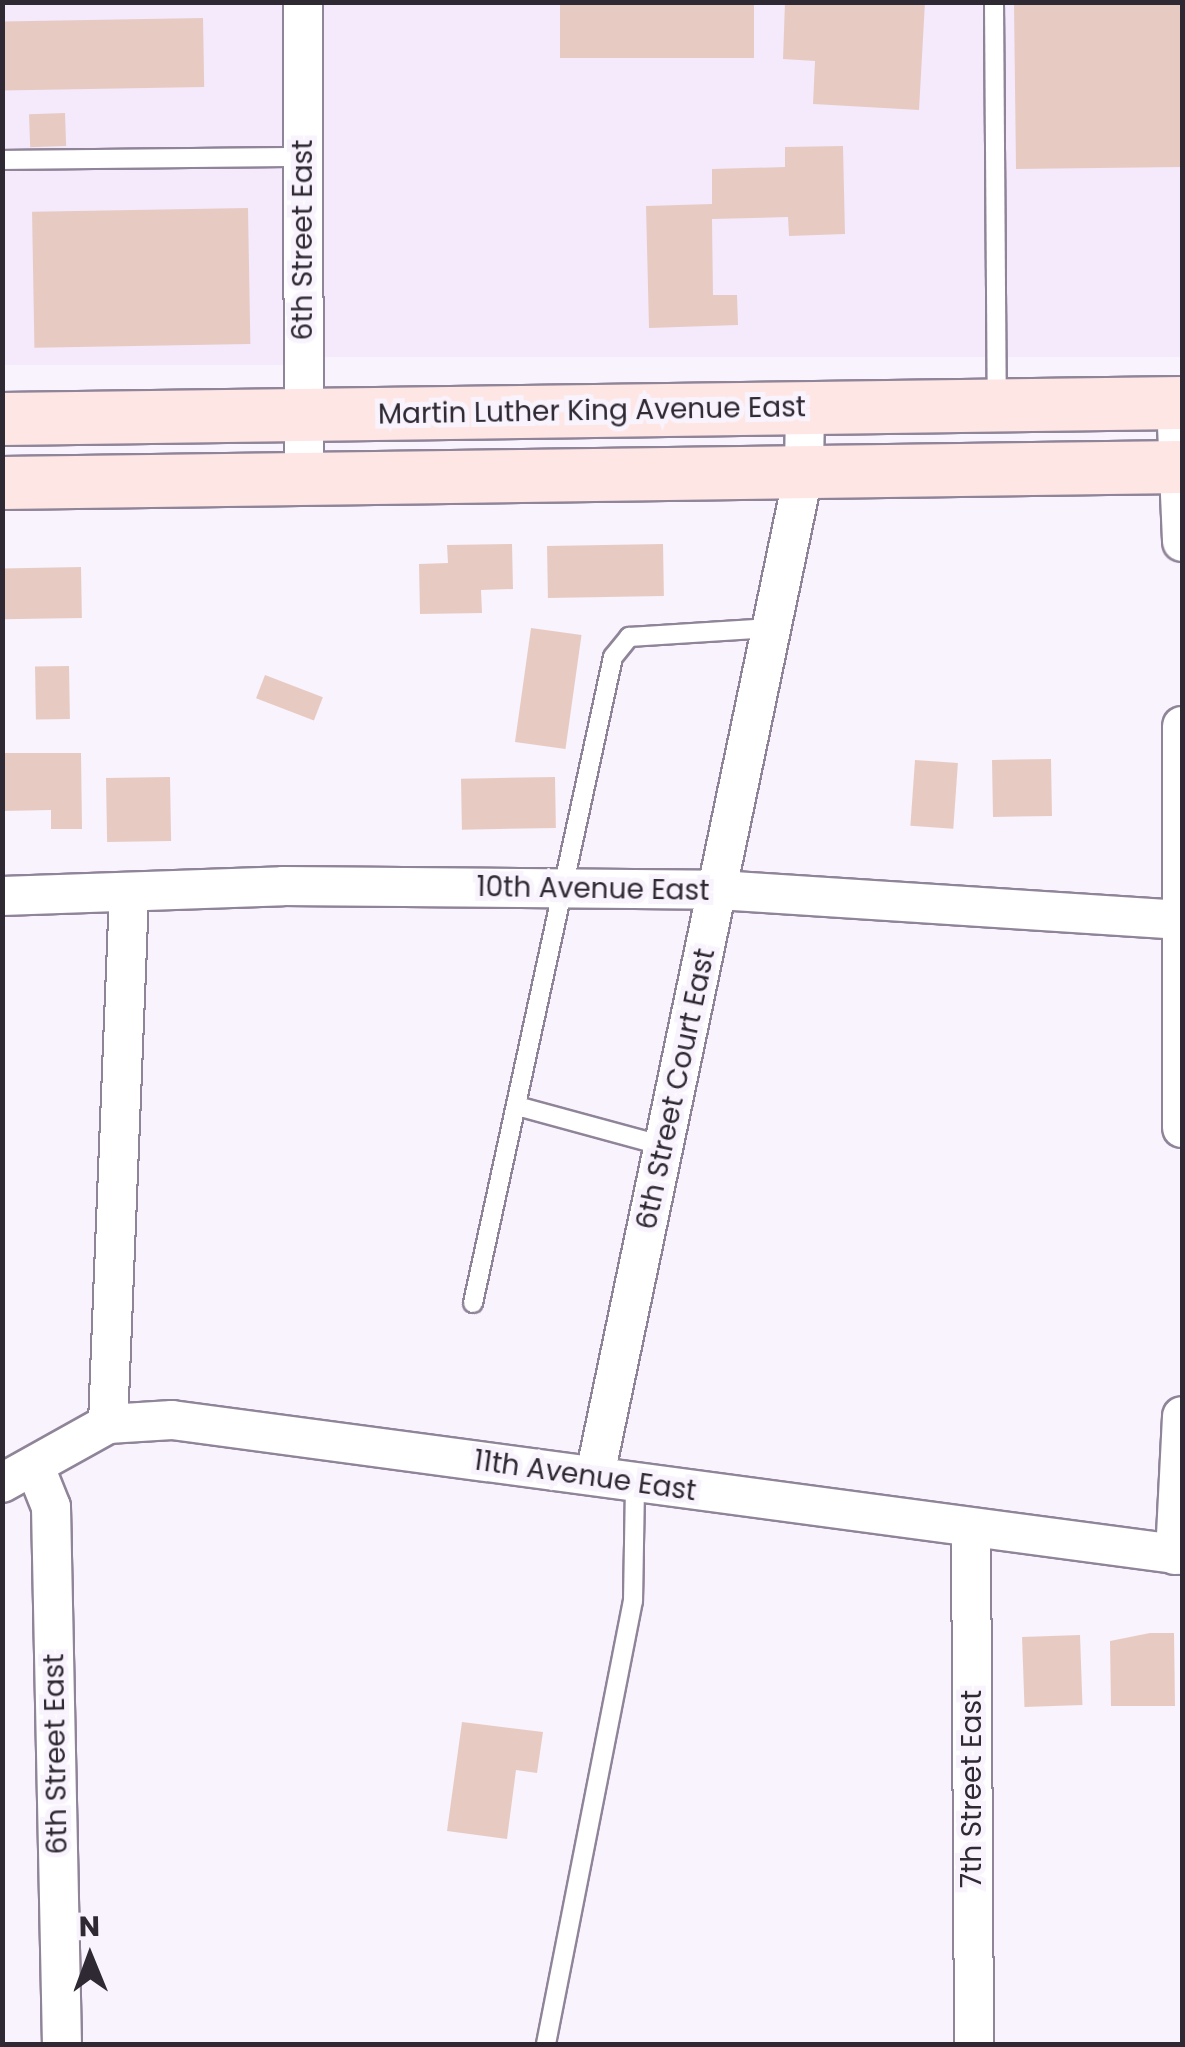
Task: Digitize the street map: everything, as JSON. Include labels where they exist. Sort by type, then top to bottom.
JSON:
[{"type":"street","name":"6th Street East","points":[[303,2],[304,478]]},
{"type":"street","name":"Martin Luther King Avenue East","points":[[2,419],[1179,403]]},
{"type":"street","points":[[1179,403],[1182,542]]},
{"type":"street","name":"6th Street Court East","points":[[595,1475],[804,472],[804,408]]},
{"type":"street","points":[[2,483],[1180,467]]},
{"type":"street","points":[[1182,726],[1182,1128]]},
{"type":"street","name":"10th Avenue East","points":[[2,896],[568,888],[718,890],[1182,920]]},
{"type":"street","points":[[108,1424],[129,895]]},
{"type":"street","points":[[1179,1555],[1182,1416]]},
{"type":"street","name":"11th Avenue East","points":[[19,1475],[108,1424],[172,1420],[595,1475],[971,1533],[1179,1555]]},
{"type":"street","name":"6th Street East","points":[[19,1475],[52,1507],[62,2044]]},
{"type":"street","name":"7th Street East","points":[[971,1533],[974,2044]]},
{"type":"lane","points":[[994,2],[998,406]]},
{"type":"lane","points":[[2,160],[303,158]]},
{"type":"lane","points":[[474,1304],[568,888],[613,657],[629,637],[772,628]]},
{"type":"lane","points":[[517,1106],[664,1146]]},
{"type":"lane","points":[[546,2044],[633,1601],[635,1482]]},
{"type":"shaded area","points":[[2,3],[285,3],[285,365],[2,365]]},
{"type":"shaded area","points":[[321,3],[1182,3],[1182,357],[321,357]]},
{"type":"building","points":[[560,2],[754,2],[754,58],[560,58]]},
{"type":"building","points":[[785,2],[925,2],[919,110],[813,104],[815,61],[783,59]]},
{"type":"building","points":[[1182,2],[1182,167],[1016,169],[1014,4]]},
{"type":"building","points":[[203,18],[204,87],[3,90],[2,22]]},
{"type":"building","points":[[65,113],[66,146],[30,147],[29,114]]},
{"type":"building","points":[[843,146],[845,234],[789,236],[788,217],[712,219],[713,295],[737,295],[738,325],[649,328],[646,206],[712,204],[712,169],[785,167],[785,147]]},
{"type":"building","points":[[248,208],[250,344],[34,348],[32,212]]},
{"type":"building","points":[[512,544],[513,589],[481,590],[482,613],[420,614],[419,564],[448,563],[447,545]]},
{"type":"building","points":[[663,544],[664,596],[548,598],[547,546]]},
{"type":"building","points":[[81,567],[82,618],[3,619],[2,568]]},
{"type":"building","points":[[531,628],[582,635],[565,749],[515,742]]},
{"type":"building","points":[[69,666],[70,719],[36,720],[35,667]]},
{"type":"building","points":[[265,675],[323,697],[314,721],[256,698]]},
{"type":"building","points":[[2,753],[81,753],[82,829],[51,829],[51,810],[2,811]]},
{"type":"building","points":[[1051,759],[1052,816],[993,817],[992,760]]},
{"type":"building","points":[[915,760],[958,763],[953,829],[910,826]]},
{"type":"building","points":[[170,777],[171,841],[107,842],[106,778]]},
{"type":"building","points":[[555,777],[556,828],[462,830],[461,779]]},
{"type":"building","points":[[1174,1633],[1175,1706],[1111,1706],[1110,1641]]},
{"type":"building","points":[[1080,1635],[1082,1705],[1024,1707],[1022,1637]]},
{"type":"building","points":[[462,1722],[543,1732],[537,1773],[516,1770],[507,1839],[447,1831]]}]
